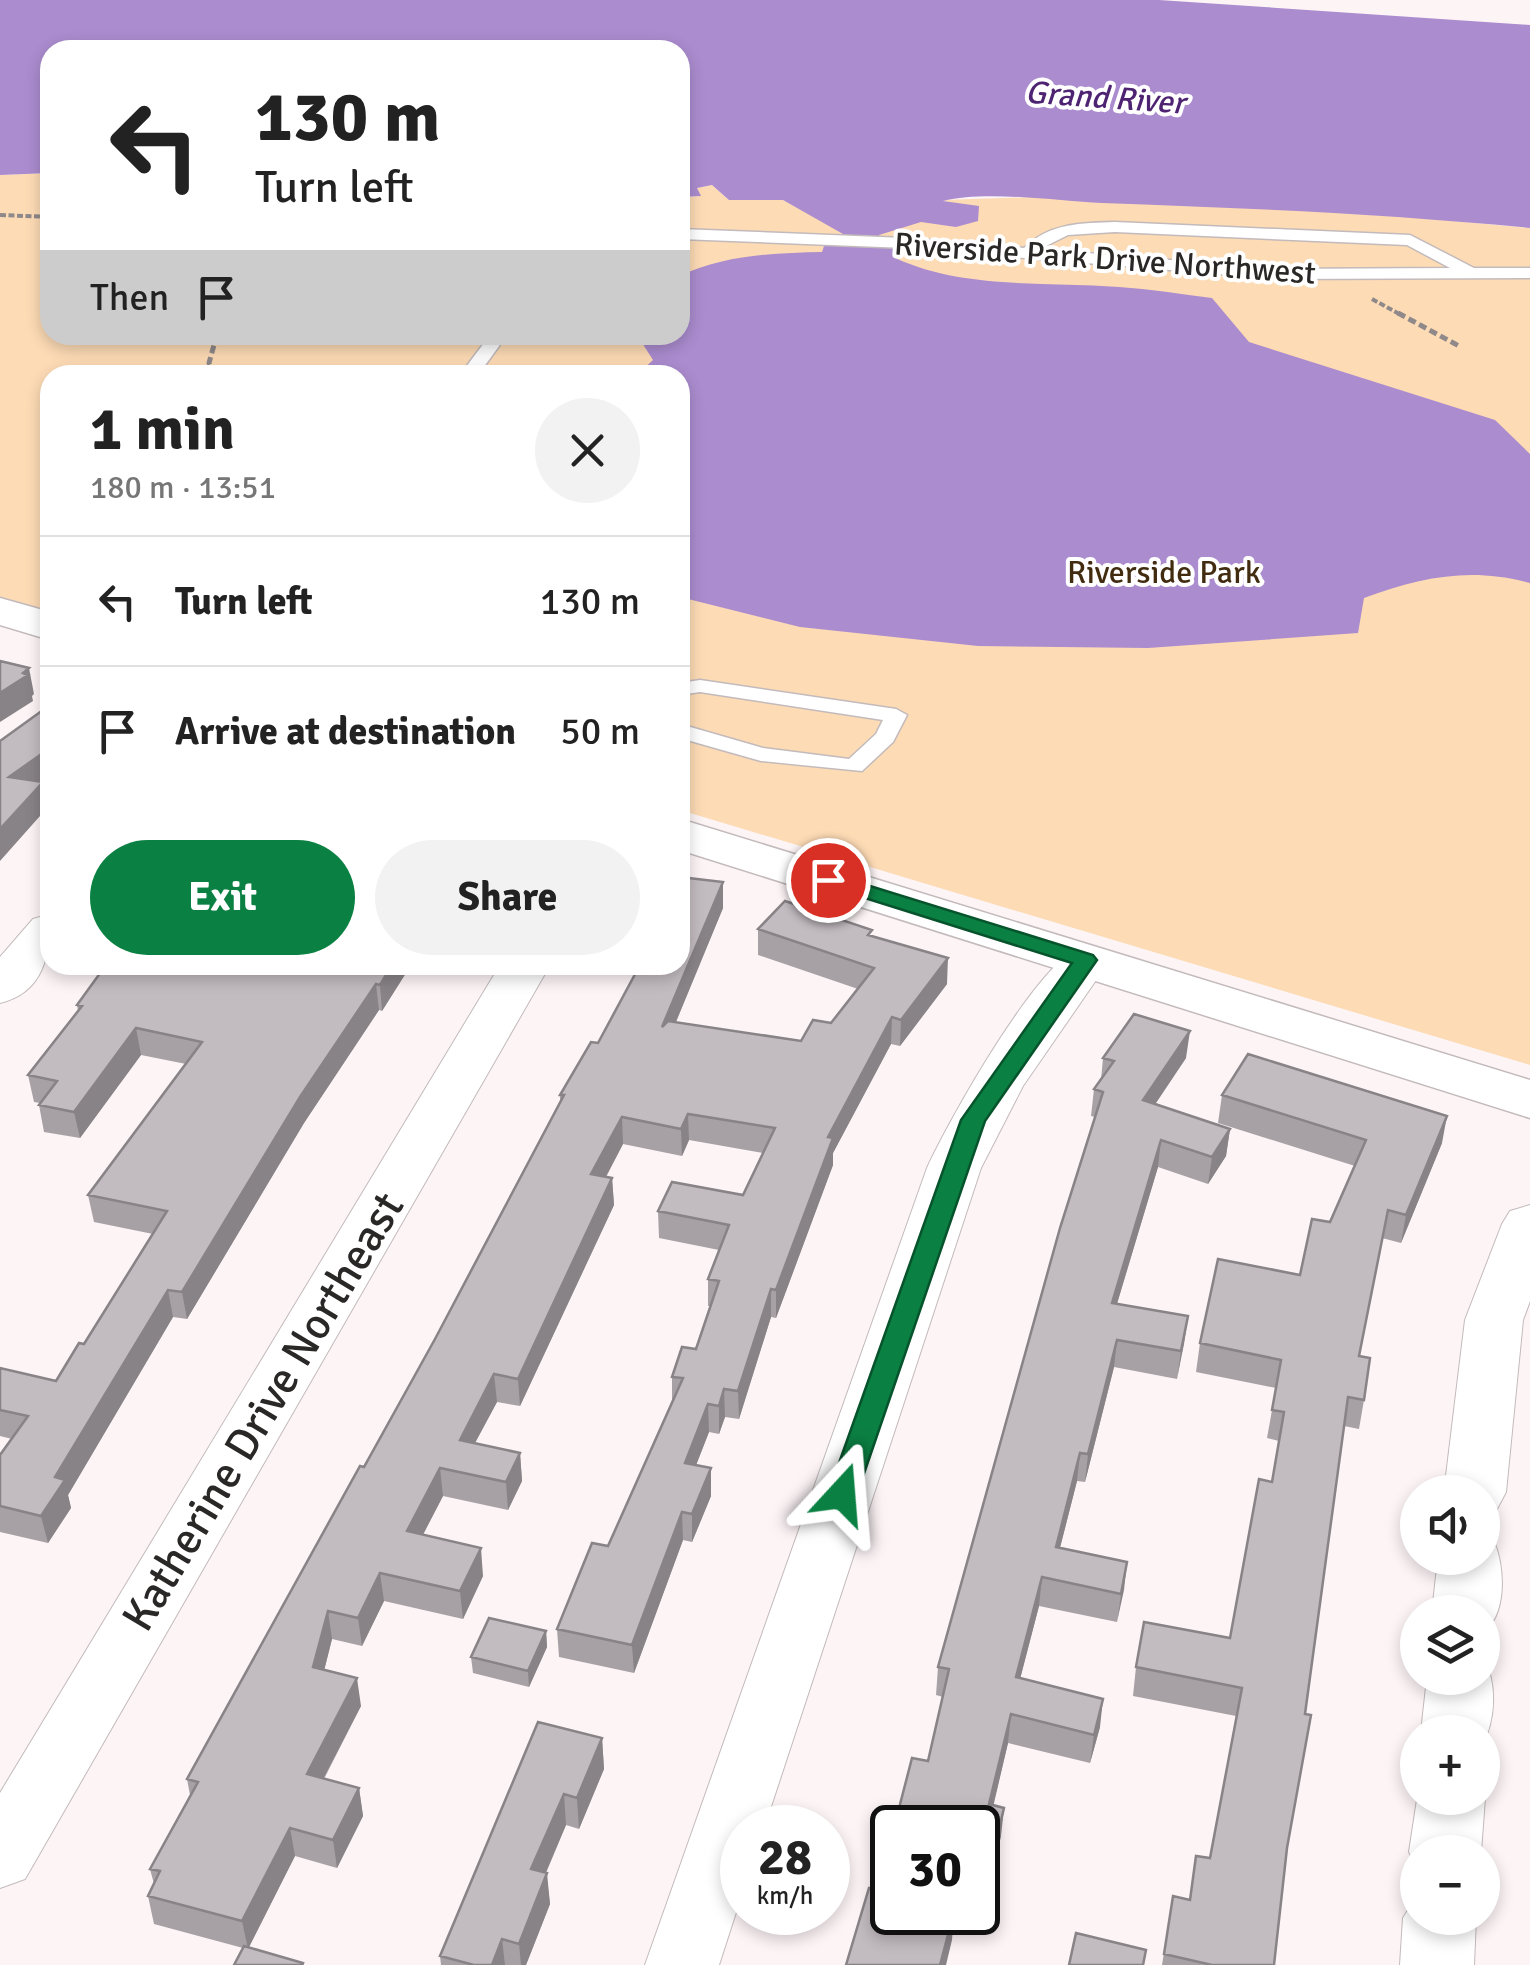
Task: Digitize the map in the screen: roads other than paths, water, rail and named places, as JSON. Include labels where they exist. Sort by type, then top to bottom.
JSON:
[{"type":"main road","points":[[0,610],[40,623]]},
{"type":"main road","points":[[690,837],[1530,1098]]},
{"type":"street","points":[[0,988],[27,941]]},
{"type":"street","points":[[682,1965],[954,1168],[974,1120],[999,1078],[1086,960]]},
{"type":"street","name":"Katherine Drive Northeast","points":[[0,1857],[520,975]]},
{"type":"street","points":[[1477,1475],[1494,1320],[1530,1224]]},
{"type":"street","points":[[1437,1965],[1439,1935]]},
{"type":"lane","points":[[1026,256],[1038,239],[1066,229],[1115,227],[1410,240],[1475,275]]},
{"type":"lane","name":"Riverside Park Drive Northwest","points":[[690,234],[906,243],[1276,274],[1530,274]]},
{"type":"lane","points":[[477,365],[492,345]]},
{"type":"lane","points":[[690,688],[896,715],[884,738],[854,766],[761,754],[690,734]]},
{"type":"water","name":"Grand River","points":[[0,0],[1159,0],[1530,25],[1530,228],[1316,212],[980,196],[943,201],[979,206],[978,221],[956,227],[921,222],[879,235],[881,248],[898,248],[895,258],[949,275],[1212,298],[1249,342],[1495,420],[1530,454],[1530,583],[1466,575],[1406,585],[1364,598],[1358,633],[1148,648],[978,646],[800,627],[690,600],[690,365],[648,365],[653,360],[643,345],[690,345],[690,272],[731,259],[822,252],[824,246],[840,245],[843,234],[783,200],[729,200],[712,185],[697,188],[701,196],[690,197],[690,40],[40,40],[40,173],[0,175]]},
{"type":"park label","name":"Riverside Park","points":[[1164,572]]}]
